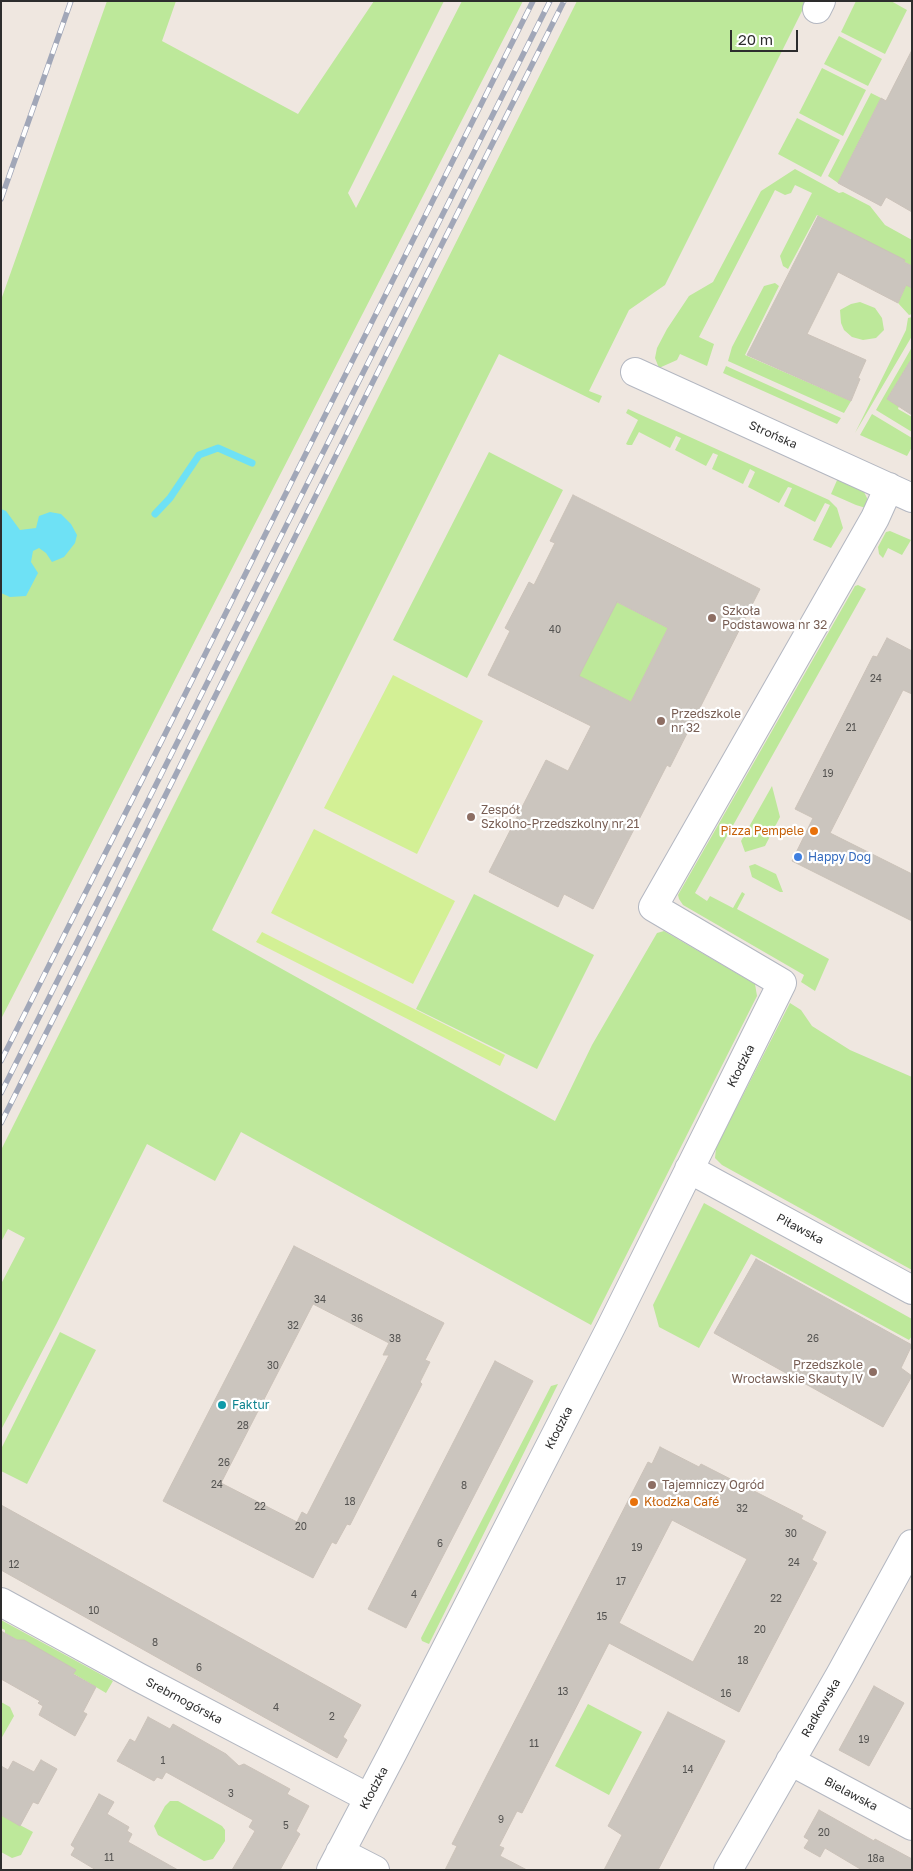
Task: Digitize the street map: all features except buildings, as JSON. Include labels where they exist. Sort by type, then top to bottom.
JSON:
[{"type":"street","name":"Strońska","points":[[635,372],[900,492]]},
{"type":"street","name":"Kłodzka","points":[[336,1861],[611,1327],[782,983],[653,907],[874,518],[900,492]]},
{"type":"street","name":"Piławska","points":[[689,1169],[912,1290]]},
{"type":"street","name":"Radkowska","points":[[728,1870],[840,1675],[912,1544]]},
{"type":"street","name":"Srebrnogórska","points":[[1,1602],[369,1798]]},
{"type":"street","name":"Bielawska","points":[[790,1761],[912,1826]]},
{"type":"street","points":[[336,1861],[375,1870]]},
{"type":"green space","points":[[107,1],[176,1],[162,41],[298,114],[374,1],[444,1],[348,193],[356,208],[462,1],[523,1],[1,1019],[1,300]]},
{"type":"green space","points":[[577,1],[807,1],[665,285],[629,310],[589,391],[602,396],[599,403],[499,354],[212,930],[555,1121],[592,1045],[657,933],[664,931],[755,984],[757,996],[591,1325],[241,1132],[215,1181],[147,1144],[1,1430],[1,1284],[25,1238],[8,1229],[1,1242],[1,1150]]},
{"type":"green space","points":[[856,1],[891,1],[907,10],[885,54],[841,32]]},
{"type":"green space","points":[[839,36],[882,59],[868,86],[824,64]]},
{"type":"green space","points":[[822,68],[866,90],[843,136],[799,113]]},
{"type":"green space","points":[[871,93],[881,98],[838,183],[828,176]]},
{"type":"green space","points":[[797,118],[840,140],[821,177],[778,154]]},
{"type":"green space","points":[[795,169],[839,193],[843,192],[870,206],[885,225],[912,240],[912,266],[817,215],[788,269],[783,266],[780,256],[812,193],[795,185],[791,193],[785,195],[775,190],[699,337],[714,344],[707,366],[680,354],[677,360],[659,368],[655,358],[657,348],[689,296],[713,282],[761,191]]},
{"type":"green space","points":[[912,280],[912,314],[909,315],[898,303],[906,285]]},
{"type":"green space","points":[[775,283],[779,286],[745,355],[851,401],[844,413],[728,361],[732,347],[764,286]]},
{"type":"green space","points":[[860,302],[875,308],[882,318],[884,330],[876,338],[863,340],[852,337],[844,330],[841,323],[840,310]]},
{"type":"green space","points":[[912,317],[912,336],[855,433],[906,330],[908,318]]},
{"type":"green space","points":[[912,347],[912,358],[887,399],[899,406],[898,409],[912,417],[912,432],[876,410]]},
{"type":"green space","points":[[726,366],[841,418],[837,424],[723,373]]},
{"type":"green space","points":[[628,409],[829,500],[837,508],[843,528],[831,548],[813,540],[830,505],[825,503],[815,522],[784,506],[792,488],[788,487],[779,503],[748,487],[755,472],[750,469],[743,484],[712,469],[718,455],[713,453],[706,466],[675,450],[681,438],[676,436],[670,448],[639,432],[632,445],[628,445],[626,444],[638,420],[626,413]]},
{"type":"green space","points":[[872,414],[912,438],[912,447],[907,456],[860,435]]},
{"type":"green space","points":[[489,452],[563,490],[467,678],[393,640]]},
{"type":"green space","points":[[838,478],[863,490],[868,500],[869,509],[831,494]]},
{"type":"green space","points":[[890,531],[911,540],[902,555],[888,548],[883,558],[879,554],[878,547],[886,532]]},
{"type":"green space","points":[[858,585],[866,589],[695,893],[707,901],[710,896],[733,908],[742,892],[745,894],[737,909],[829,959],[815,991],[801,982],[804,975],[683,905],[678,895],[855,586]]},
{"type":"green space","points":[[605,596],[668,628],[631,702],[571,673]]},
{"type":"green space","points":[[393,675],[483,721],[417,854],[324,808]]},
{"type":"green space","points":[[772,786],[780,817],[765,846],[745,852],[741,841]]},
{"type":"green space","points":[[314,829],[455,901],[413,984],[271,913]]},
{"type":"green space","points":[[755,864],[776,874],[783,892],[752,877],[749,866]]},
{"type":"green space","points":[[474,894],[594,955],[537,1069],[416,1009]]},
{"type":"green space","points":[[262,932],[505,1055],[500,1066],[256,942]]},
{"type":"green space","points":[[790,1003],[801,1010],[812,1026],[850,1050],[912,1077],[912,1270],[722,1165],[715,1158],[716,1148]]},
{"type":"green space","points":[[704,1203],[912,1319],[912,1336],[909,1340],[751,1254],[699,1348],[659,1327],[653,1305]]},
{"type":"green space","points":[[60,1332],[96,1350],[27,1484],[1,1471],[1,1449]]},
{"type":"green space","points":[[558,1384],[429,1644],[422,1641],[421,1638],[551,1386]]},
{"type":"green space","points":[[1,1620],[113,1681],[106,1693],[5,1633],[5,1630],[1,1628]]},
{"type":"green space","points":[[1,1702],[10,1707],[14,1716],[1,1739]]},
{"type":"green space","points":[[588,1704],[642,1732],[609,1795],[555,1766]]},
{"type":"green space","points":[[170,1801],[178,1801],[222,1826],[225,1830],[225,1841],[213,1859],[204,1861],[158,1835],[154,1826],[165,1806]]},
{"type":"green space","points":[[1,1815],[33,1832],[21,1855],[12,1858],[1,1852]]},
{"type":"water","points":[[1,509],[6,511],[20,530],[36,528],[39,516],[50,512],[61,514],[71,524],[77,535],[75,543],[64,557],[52,562],[46,553],[39,548],[33,551],[31,562],[38,573],[26,596],[10,597],[1,593]]},
{"type":"waterway","points":[[155,514],[170,498],[199,455],[218,448],[252,463]]},
{"type":"railway","points":[[1,199],[71,1]]},
{"type":"railway","points":[[1,1061],[533,1]]},
{"type":"railway","points":[[1,1093],[550,1]]},
{"type":"railway","points":[[1,1123],[564,1]]},
{"type":"place","name":"Szkoła Podstawowa nr 32","points":[[712,618]]},
{"type":"place","name":"Przedszkole nr 32","points":[[661,721]]},
{"type":"place","name":"Zespół Szkolno-Przedszkolny nr 21","points":[[471,817]]},
{"type":"place","name":"Pizza Pempele","points":[[814,831]]},
{"type":"place","name":"Happy Dog","points":[[798,857]]},
{"type":"place","name":"Przedszkole Wrocławskie Skauty IV","points":[[873,1372]]},
{"type":"place","name":"Faktur","points":[[222,1405]]},
{"type":"place","name":"Tajemniczy Ogród","points":[[652,1485]]},
{"type":"place","name":"Kłodzka Café","points":[[634,1502]]}]
